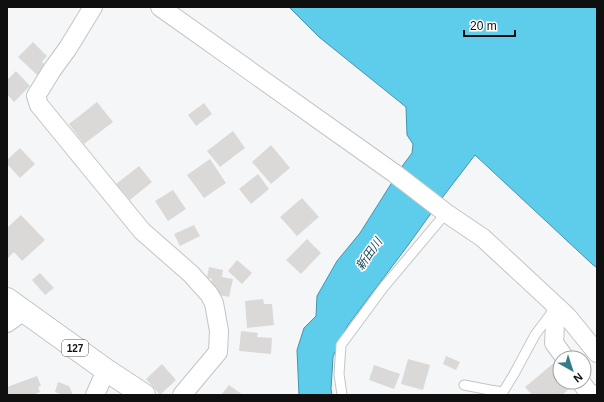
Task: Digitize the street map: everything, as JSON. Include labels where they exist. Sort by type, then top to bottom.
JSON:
[{"type":"highway","name":"127","points":[[13,311],[144,395]]},
{"type":"street","points":[[93,7],[36,96],[39,105],[142,230],[191,274],[209,294],[214,303],[219,331],[218,352],[182,395]]},
{"type":"street","points":[[160,7],[483,238],[567,316],[597,353]]},
{"type":"street","points":[[556,306],[554,343],[559,350]]},
{"type":"street","points":[[95,395],[106,370]]},
{"type":"lane","points":[[342,395],[339,374],[341,345],[444,210]]},
{"type":"lane","points":[[464,385],[503,392],[535,335],[556,306]]},
{"type":"water","name":"新田川","points":[[289,7],[597,7],[597,268],[475,155],[348,325],[333,357],[332,395],[299,395],[297,350],[304,328],[316,316],[317,296],[337,261],[360,233],[412,153],[413,144],[407,135],[406,107],[319,37]]},
{"type":"building","points":[[33,42],[47,56],[42,62],[46,66],[37,75],[18,57]]},
{"type":"building","points":[[16,71],[30,86],[14,102],[7,94],[7,80]]},
{"type":"building","points":[[97,102],[113,122],[84,144],[69,124]]},
{"type":"building","points":[[204,103],[212,114],[196,126],[188,115]]},
{"type":"building","points":[[233,131],[245,148],[220,167],[207,151]]},
{"type":"building","points":[[271,145],[290,168],[271,184],[252,162]]},
{"type":"building","points":[[20,148],[35,164],[20,178],[7,164],[7,160]]},
{"type":"building","points":[[210,159],[226,183],[204,198],[187,175]]},
{"type":"building","points":[[139,166],[152,182],[130,200],[116,184]]},
{"type":"building","points":[[258,174],[269,189],[251,204],[239,189]]},
{"type":"building","points":[[173,190],[186,209],[168,221],[155,201]]},
{"type":"building","points":[[302,198],[319,217],[297,236],[280,217]]},
{"type":"building","points":[[21,215],[45,240],[22,261],[14,252],[7,259],[7,228]]},
{"type":"building","points":[[194,225],[200,236],[180,246],[174,234]]},
{"type":"building","points":[[307,239],[321,253],[301,274],[286,260]]},
{"type":"building","points":[[237,260],[252,273],[242,284],[228,271]]},
{"type":"building","points":[[209,267],[223,270],[222,277],[233,279],[229,297],[209,293],[212,279],[207,278]]},
{"type":"building","points":[[40,273],[54,288],[45,295],[32,280]]},
{"type":"building","points":[[263,299],[264,304],[272,304],[274,325],[247,328],[245,301]]},
{"type":"building","points":[[241,331],[258,333],[257,337],[272,338],[271,354],[239,351]]},
{"type":"building","points":[[446,356],[460,362],[456,370],[443,364]]},
{"type":"building","points":[[408,359],[430,365],[423,390],[401,384]]},
{"type":"building","points":[[162,364],[176,380],[160,395],[146,379]]},
{"type":"building","points":[[552,364],[552,390],[568,390],[562,395],[532,395],[525,387]]},
{"type":"building","points":[[374,365],[400,374],[394,389],[369,380]]},
{"type":"building","points":[[37,376],[41,386],[38,387],[40,392],[35,394],[36,395],[7,395],[7,387]]},
{"type":"building","points":[[58,382],[69,386],[73,395],[59,395],[60,394],[55,392]]},
{"type":"building","points":[[229,385],[243,395],[221,395]]}]
